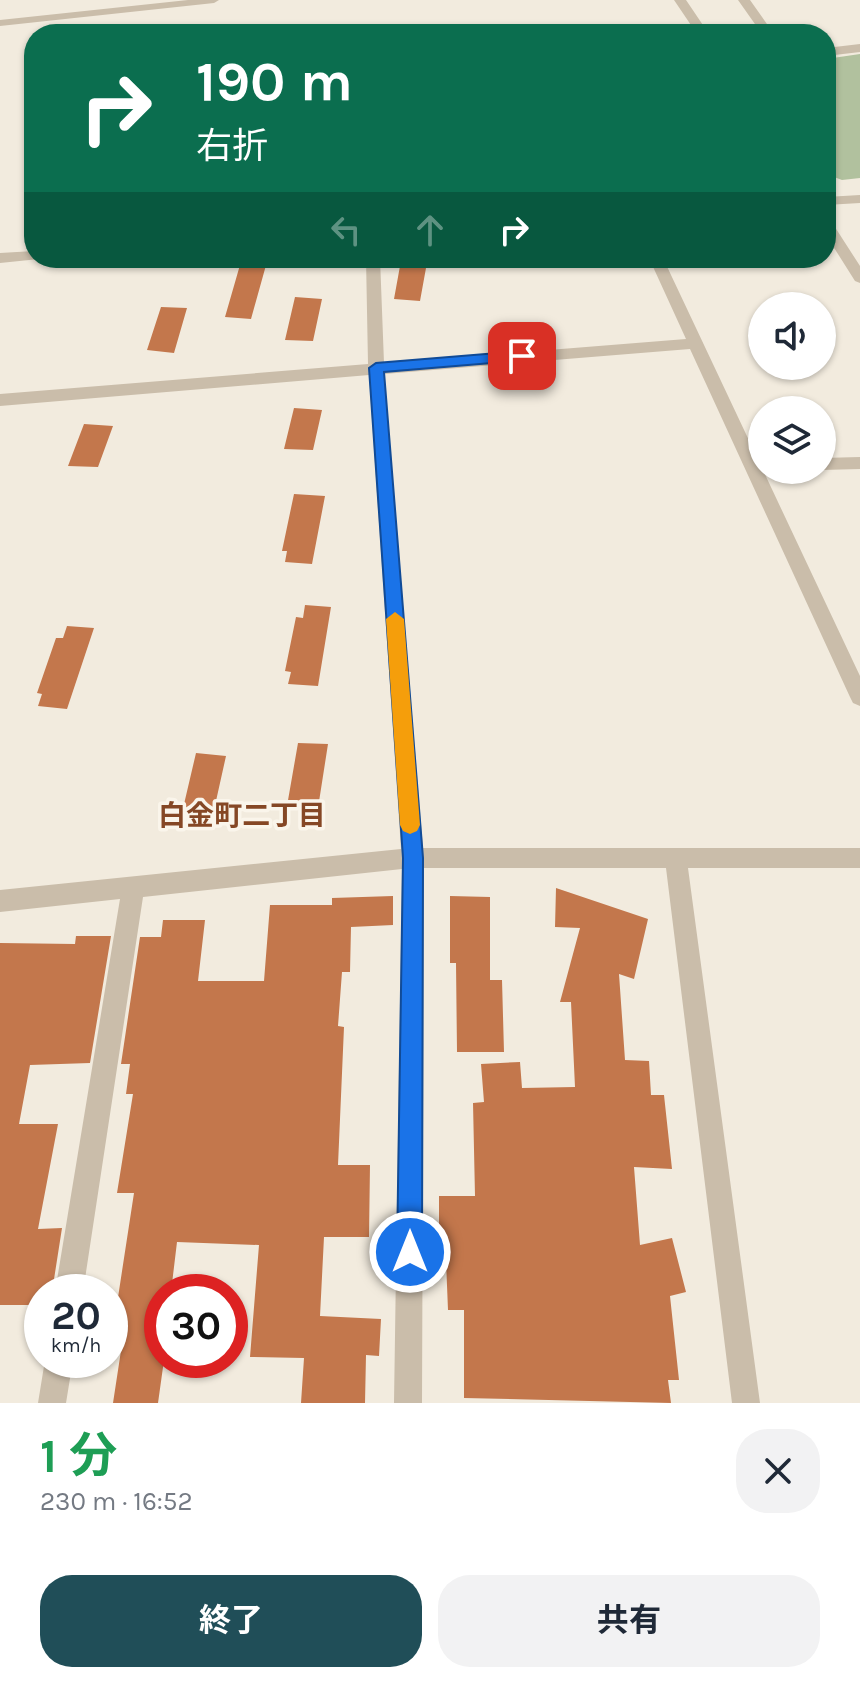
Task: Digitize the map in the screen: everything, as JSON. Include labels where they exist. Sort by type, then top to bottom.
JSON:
[{"type":"street","points":[[680,0],[696,24]]},
{"type":"street","points":[[744,0],[761,24]]},
{"type":"street","points":[[836,51],[860,48]]},
{"type":"street","points":[[836,200],[860,199]]},
{"type":"street","points":[[836,240],[860,278]]},
{"type":"street","points":[[0,258],[24,257]]},
{"type":"street","points":[[373,268],[376,368],[413,858],[408,1403]]},
{"type":"street","points":[[661,268],[748,447]]},
{"type":"street","points":[[0,400],[697,343]]},
{"type":"street","points":[[836,464],[860,463]]},
{"type":"street","points":[[766,484],[860,697]]},
{"type":"street","points":[[676,857],[746,1403]]},
{"type":"street","points":[[0,901],[413,858],[860,858]]},
{"type":"street","points":[[72,1274],[133,887]]},
{"type":"street","points":[[52,1403],[56,1378]]},
{"type":"lane","points":[[0,23],[214,0]]},
{"type":"green space","points":[[860,54],[860,178],[836,178],[836,58]]},
{"type":"building","points":[[239,268],[265,268],[251,319],[225,317]]},
{"type":"building","points":[[400,268],[426,268],[420,301],[394,299]]},
{"type":"building","points":[[295,297],[322,299],[313,341],[285,340]]},
{"type":"building","points":[[161,307],[187,308],[174,353],[147,350]]},
{"type":"building","points":[[294,408],[322,410],[313,450],[284,449]]},
{"type":"building","points":[[84,424],[113,426],[98,467],[68,466]]},
{"type":"building","points":[[294,494],[325,496],[312,564],[285,562],[287,551],[282,551]]},
{"type":"building","points":[[305,605],[331,607],[318,686],[288,684],[291,672],[285,671],[296,617],[303,618]]},
{"type":"building","points":[[67,626],[94,628],[67,709],[38,706],[42,694],[37,693],[56,638],[63,638]]},
{"type":"building","points":[[298,743],[328,744],[318,808],[287,806]]},
{"type":"building","points":[[196,753],[226,756],[212,819],[181,817]]},
{"type":"building","points":[[556,888],[648,919],[634,979],[619,974],[625,1060],[649,1061],[651,1095],[664,1095],[672,1169],[634,1167],[640,1245],[672,1238],[686,1292],[670,1296],[679,1380],[668,1380],[671,1403],[464,1398],[464,1310],[448,1310],[445,1236],[439,1236],[439,1196],[475,1196],[473,1103],[484,1102],[481,1064],[520,1062],[522,1088],[575,1087],[571,1002],[560,1002],[580,928],[555,927]]},
{"type":"building","points":[[393,896],[393,925],[351,927],[350,972],[342,972],[338,1026],[344,1027],[338,1165],[370,1165],[369,1237],[324,1237],[320,1316],[381,1319],[379,1356],[366,1355],[365,1403],[301,1403],[304,1358],[250,1357],[259,1245],[177,1242],[173,1274],[144,1274],[144,1378],[161,1378],[158,1403],[113,1403],[117,1378],[128,1378],[128,1274],[122,1274],[134,1193],[117,1193],[133,1094],[126,1094],[130,1064],[121,1064],[140,937],[161,937],[163,920],[205,920],[198,981],[264,981],[270,905],[332,905],[332,898]]},
{"type":"building","points":[[450,896],[490,897],[490,980],[502,980],[504,1052],[457,1052],[456,963],[450,963]]},
{"type":"building","points":[[76,936],[111,936],[90,1063],[30,1065],[19,1124],[58,1124],[38,1229],[62,1228],[55,1274],[24,1274],[24,1305],[0,1305],[0,943],[75,944]]},
{"type":"slow traffic","points":[[395,619],[410,825]]},
{"type":"district","name":"白金町二丁目","points":[[242,815]]},
{"type":"route","points":[[410,1252],[413,858],[376,368],[522,356]]}]
